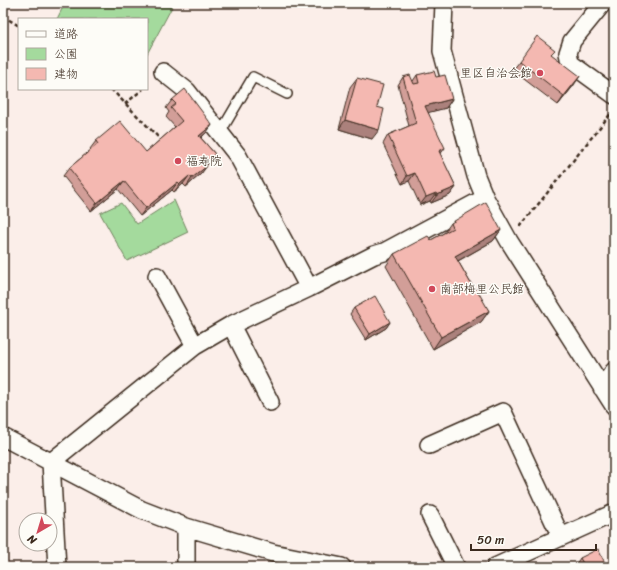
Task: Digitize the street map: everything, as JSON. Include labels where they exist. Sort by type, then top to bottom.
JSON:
[{"type":"street","points":[[444,3],[442,51],[476,176],[485,198],[509,241],[614,406]]},
{"type":"street","points":[[603,3],[572,41],[568,53],[570,63],[614,95]]},
{"type":"street","points":[[163,72],[187,91],[238,156],[309,288]]},
{"type":"street","points":[[51,462],[195,346],[231,325],[309,288],[374,254],[384,252],[485,198]]},
{"type":"street","points":[[157,276],[195,346]]},
{"type":"street","points":[[231,325],[270,402]]},
{"type":"street","points":[[602,388],[614,371]]},
{"type":"street","points":[[429,445],[503,412],[561,537]]},
{"type":"street","points":[[3,437],[142,510],[186,527],[274,553],[342,567]]},
{"type":"street","points":[[51,462],[58,567]]},
{"type":"street","points":[[494,567],[614,513]]},
{"type":"street","points":[[430,515],[456,567]]},
{"type":"street","points":[[186,527],[186,567]]},
{"type":"lane","points":[[220,133],[253,77],[287,94]]},
{"type":"path","points":[[3,16],[18,25]]},
{"type":"path","points":[[112,90],[160,139]]},
{"type":"path","points":[[126,104],[142,90]]},
{"type":"path","points":[[509,241],[614,110]]},
{"type":"green space","points":[[65,3],[161,3],[172,7],[148,52],[148,18],[58,18]]},
{"type":"green space","points":[[174,200],[188,232],[127,261],[100,213],[121,203],[137,224]]},
{"type":"building","points":[[537,36],[555,50],[551,54],[580,76],[564,96],[519,61]]},
{"type":"building","points":[[434,71],[436,77],[445,75],[452,99],[425,106],[445,148],[439,151],[456,187],[437,195],[436,193],[426,197],[415,173],[407,176],[388,135],[416,123],[403,77],[410,75],[414,84],[419,83],[417,75]]},
{"type":"building","points":[[357,78],[383,85],[377,107],[384,109],[379,130],[345,120]]},
{"type":"building","points":[[185,89],[212,125],[199,136],[215,154],[205,163],[207,166],[192,178],[189,176],[180,184],[178,182],[146,208],[124,181],[97,203],[69,168],[98,144],[96,141],[120,121],[146,152],[182,121],[171,108],[176,104],[172,100]]},
{"type":"building","points":[[486,202],[501,230],[455,256],[489,311],[441,337],[394,254],[428,236],[431,240],[453,228],[451,223]]},
{"type":"building","points":[[375,296],[390,322],[370,334],[354,308]]},
{"type":"building","points":[[598,549],[606,565],[602,567],[585,567],[580,558]]},
{"type":"place","name":"里区自治会館","points":[[540,73]]},
{"type":"place","name":"福寿院","points":[[178,161]]},
{"type":"place","name":"南部梅里公民館","points":[[432,289]]}]
